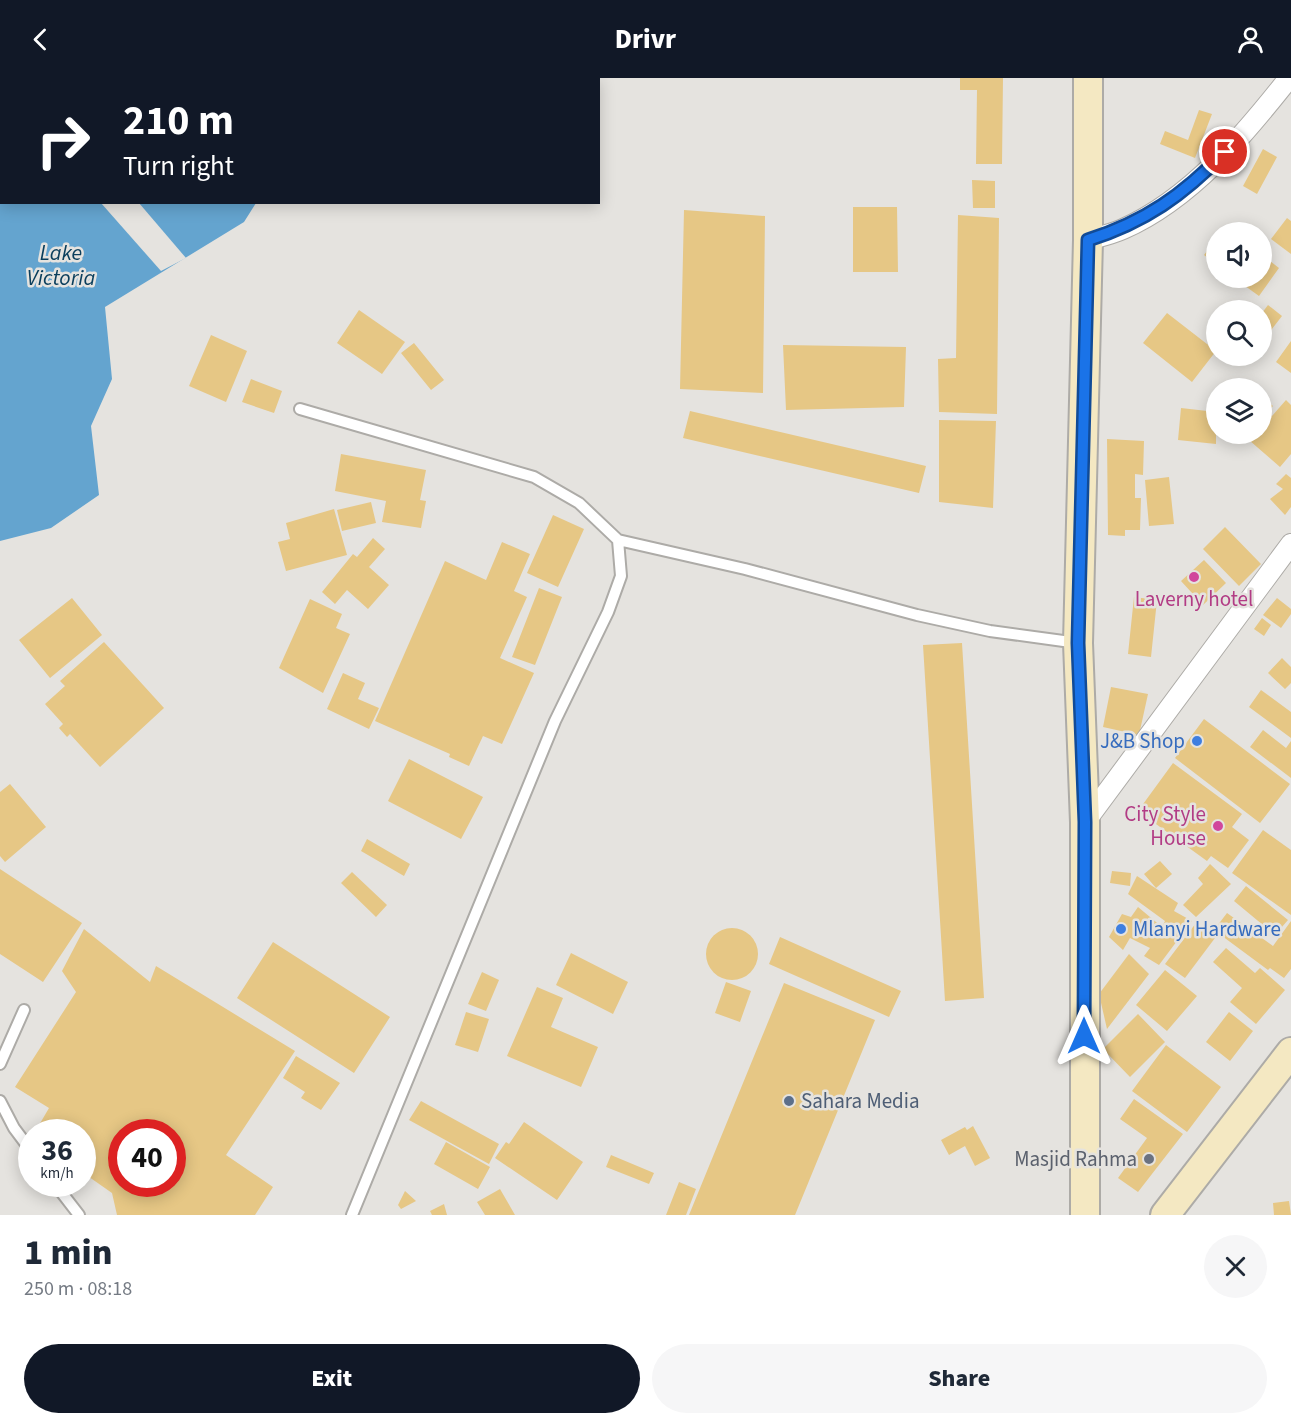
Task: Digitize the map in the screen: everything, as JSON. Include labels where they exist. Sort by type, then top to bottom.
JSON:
[{"type":"street","points":[[1085,1215],[1085,822],[1078,643],[1088,240],[1088,78]]},
{"type":"street","points":[[1088,240],[1123,229],[1161,208],[1209,168],[1256,120],[1289,78]]},
{"type":"street","points":[[1085,822],[1291,543]]},
{"type":"street","points":[[1165,1215],[1291,1052]]},
{"type":"lane","points":[[300,409],[534,477],[579,503],[618,540],[746,569],[917,615],[990,631],[1078,643]]},
{"type":"lane","points":[[352,1215],[555,721],[608,612],[621,576],[618,540]]},
{"type":"lane","points":[[0,1064],[24,1010]]},
{"type":"lane","points":[[0,1101],[18,1133]]},
{"type":"lane","points":[[65,1197],[79,1215]]},
{"type":"water","name":"Lake Victoria","points":[[0,204],[255,204],[244,222],[105,307],[112,379],[91,426],[99,495],[51,528],[0,541]]},
{"type":"pier","points":[[102,204],[140,204],[186,258],[161,271]]},
{"type":"building","points":[[960,78],[1003,78],[1002,164],[976,164],[977,90],[960,90]]},
{"type":"building","points":[[1199,110],[1212,114],[1195,158],[1160,144],[1165,131],[1188,140]]},
{"type":"building","points":[[1263,149],[1277,157],[1257,194],[1243,186]]},
{"type":"building","points":[[972,180],[995,181],[995,208],[973,208]]},
{"type":"building","points":[[853,207],[897,207],[898,272],[853,272]]},
{"type":"building","points":[[684,210],[765,216],[763,393],[680,389]]},
{"type":"building","points":[[958,215],[999,218],[997,414],[939,412],[938,359],[956,358]]},
{"type":"building","points":[[1287,218],[1291,221],[1291,254],[1272,238]]},
{"type":"building","points":[[1272,263],[1279,268],[1272,278]]},
{"type":"building","points":[[1248,288],[1265,288],[1259,296]]},
{"type":"building","points":[[1272,308],[1282,316],[1272,329]]},
{"type":"building","points":[[359,310],[405,342],[382,374],[337,343]]},
{"type":"building","points":[[1167,313],[1206,343],[1206,364],[1192,382],[1143,343]]},
{"type":"building","points":[[211,335],[247,351],[226,402],[189,386]]},
{"type":"building","points":[[1291,341],[1291,373],[1276,362]]},
{"type":"building","points":[[414,343],[444,380],[431,390],[401,353]]},
{"type":"building","points":[[783,345],[906,347],[904,407],[786,410]]},
{"type":"building","points":[[251,379],[282,391],[274,413],[242,402]]},
{"type":"building","points":[[1286,400],[1291,405],[1291,454],[1280,467],[1254,444],[1272,444],[1272,416]]},
{"type":"building","points":[[1181,408],[1206,411],[1206,443],[1178,440]]},
{"type":"building","points":[[690,411],[926,466],[919,493],[683,438]]},
{"type":"building","points":[[939,420],[996,421],[993,508],[939,502]]},
{"type":"building","points":[[1107,439],[1144,441],[1143,475],[1135,474],[1135,498],[1141,498],[1140,530],[1125,530],[1125,536],[1108,535]]},
{"type":"building","points":[[341,454],[426,470],[420,500],[426,501],[421,528],[382,522],[386,501],[335,491]]},
{"type":"building","points":[[1286,474],[1291,478],[1291,507],[1285,515],[1270,499],[1283,489],[1276,484]]},
{"type":"building","points":[[1169,477],[1174,524],[1149,526],[1145,480]]},
{"type":"building","points":[[371,502],[376,523],[342,531],[337,510]]},
{"type":"building","points":[[334,509],[347,555],[286,571],[278,542],[290,539],[286,523]]},
{"type":"building","points":[[553,515],[584,529],[558,587],[527,573]]},
{"type":"building","points":[[1225,527],[1261,564],[1239,586],[1203,549]]},
{"type":"building","points":[[373,538],[385,549],[369,567],[389,585],[368,609],[347,590],[335,604],[322,592],[353,554],[357,557]]},
{"type":"building","points":[[502,542],[530,554],[514,591],[527,597],[500,658],[534,673],[502,744],[483,736],[469,766],[449,757],[450,754],[375,721],[445,561],[486,580]]},
{"type":"building","points":[[1204,560],[1226,583],[1203,605],[1181,581]]},
{"type":"building","points":[[539,588],[562,597],[535,665],[512,657]]},
{"type":"building","points":[[1134,597],[1157,600],[1151,657],[1128,654]]},
{"type":"building","points":[[72,598],[102,635],[50,678],[19,640]]},
{"type":"building","points":[[1277,598],[1291,609],[1291,614],[1281,628],[1263,615]]},
{"type":"building","points":[[310,599],[342,614],[336,628],[350,634],[323,693],[279,668]]},
{"type":"building","points":[[1262,618],[1271,625],[1264,636],[1254,629]]},
{"type":"building","points":[[104,642],[164,708],[100,767],[70,734],[67,737],[59,728],[63,724],[45,704],[65,686],[60,681]]},
{"type":"building","points":[[962,643],[984,998],[945,1001],[923,645]]},
{"type":"building","points":[[1282,658],[1291,667],[1291,683],[1285,689],[1268,673]]},
{"type":"building","points":[[343,673],[365,683],[358,699],[379,708],[369,729],[327,709]]},
{"type":"building","points":[[1111,687],[1148,694],[1139,735],[1103,727]]},
{"type":"building","points":[[1261,690],[1291,712],[1291,738],[1249,707]]},
{"type":"building","points":[[1204,719],[1290,784],[1260,823],[1175,758]]},
{"type":"building","points":[[1263,730],[1286,748],[1291,741],[1291,778],[1250,747]]},
{"type":"building","points":[[409,759],[483,797],[461,839],[388,801]]},
{"type":"building","points":[[1173,763],[1242,814],[1232,827],[1249,840],[1228,868],[1211,856],[1207,861],[1138,811]]},
{"type":"building","points":[[10,784],[46,827],[5,862],[0,856],[0,792]]},
{"type":"building","points":[[1263,830],[1291,850],[1291,915],[1232,873]]},
{"type":"building","points":[[367,839],[410,864],[404,876],[361,851]]},
{"type":"building","points":[[1160,861],[1172,874],[1156,888],[1144,874]]},
{"type":"building","points":[[1210,864],[1231,884],[1196,917],[1183,905],[1203,884],[1198,878]]},
{"type":"building","points":[[0,869],[82,923],[43,982],[0,954]]},
{"type":"building","points":[[1112,871],[1131,873],[1130,886],[1110,883]]},
{"type":"building","points":[[352,872],[387,905],[376,917],[341,883]]},
{"type":"building","points":[[1137,876],[1178,903],[1174,911],[1192,921],[1159,965],[1144,956],[1150,948],[1130,938],[1123,950],[1109,937],[1122,914],[1131,917],[1138,907],[1162,927],[1165,921],[1128,894]]},
{"type":"building","points":[[1246,886],[1288,920],[1275,935],[1234,901]]},
{"type":"building","points":[[1227,913],[1273,946],[1291,921],[1291,969],[1284,978],[1270,968],[1268,970],[1214,930]]},
{"type":"building","points":[[1196,923],[1215,938],[1185,978],[1165,964]]},
{"type":"building","points":[[727,928],[737,928],[746,932],[754,940],[758,954],[754,968],[746,976],[737,980],[727,980],[718,976],[710,968],[706,959],[706,949],[710,940],[718,932]]},
{"type":"building","points":[[84,929],[150,982],[156,966],[295,1051],[226,1155],[273,1187],[255,1215],[117,1215],[113,1197],[186,1197],[186,1119],[108,1119],[108,1190],[96,1182],[96,1119],[43,1119],[49,1108],[15,1087],[76,992],[62,971]]},
{"type":"building","points":[[780,937],[901,991],[889,1017],[769,964]]},
{"type":"building","points":[[273,942],[390,1017],[354,1073],[237,998]]},
{"type":"building","points":[[1226,948],[1255,973],[1260,968],[1285,990],[1256,1024],[1230,1002],[1242,988],[1213,962]]},
{"type":"building","points":[[571,953],[628,982],[613,1014],[556,985]]},
{"type":"building","points":[[1129,954],[1149,974],[1107,1029],[1099,994]]},
{"type":"building","points":[[1165,970],[1197,996],[1167,1031],[1136,1005]]},
{"type":"building","points":[[482,972],[499,980],[486,1011],[468,1004]]},
{"type":"building","points":[[726,982],[751,991],[740,1022],[715,1013]]},
{"type":"building","points":[[784,983],[875,1020],[795,1215],[689,1215]]},
{"type":"building","points":[[537,987],[563,998],[551,1027],[598,1047],[581,1087],[507,1056]]},
{"type":"building","points":[[466,1012],[489,1019],[478,1052],[455,1045]]},
{"type":"building","points":[[1229,1012],[1253,1031],[1230,1061],[1206,1042]]},
{"type":"building","points":[[1138,1014],[1165,1042],[1130,1077],[1103,1049]]},
{"type":"building","name":"Masjid Rahma","points":[[1166,1045],[1221,1087],[1187,1132],[1132,1091]]},
{"type":"building","points":[[296,1056],[340,1083],[321,1110],[301,1098],[305,1092],[283,1078]]},
{"type":"building","points":[[1134,1099],[1183,1134],[1138,1192],[1118,1178],[1147,1138],[1120,1119]]},
{"type":"building","points":[[421,1101],[499,1144],[489,1164],[409,1120]]},
{"type":"building","points":[[524,1122],[583,1162],[557,1200],[495,1158],[506,1142],[509,1144]]},
{"type":"building","points":[[973,1126],[990,1158],[975,1166],[965,1146],[949,1155],[941,1140],[965,1127],[967,1130]]},
{"type":"building","points":[[446,1142],[490,1167],[478,1189],[434,1164]]},
{"type":"building","points":[[611,1155],[654,1173],[649,1184],[606,1167]]},
{"type":"building","points":[[679,1182],[696,1189],[686,1215],[666,1215]]},
{"type":"building","points":[[500,1189],[515,1215],[485,1215],[477,1202]]},
{"type":"building","points":[[405,1191],[416,1201],[401,1209],[398,1205]]},
{"type":"building","points":[[1289,1201],[1291,1215],[1274,1215],[1273,1203]]},
{"type":"building","points":[[444,1204],[447,1215],[432,1215],[430,1211]]},
{"type":"place","name":"Laverny hotel","points":[[1194,577]]},
{"type":"place","name":"J&B Shop","points":[[1197,741]]},
{"type":"place","name":"City Style House","points":[[1218,826]]},
{"type":"place","name":"Mlanyi Hardware","points":[[1121,929]]},
{"type":"place","name":"Sahara Media","points":[[789,1101]]},
{"type":"place","name":"Masjid Rahma","points":[[1149,1159]]},
{"type":"route","points":[[1084,1036],[1085,822],[1078,643],[1088,240],[1123,229],[1161,208],[1225,152]]}]
